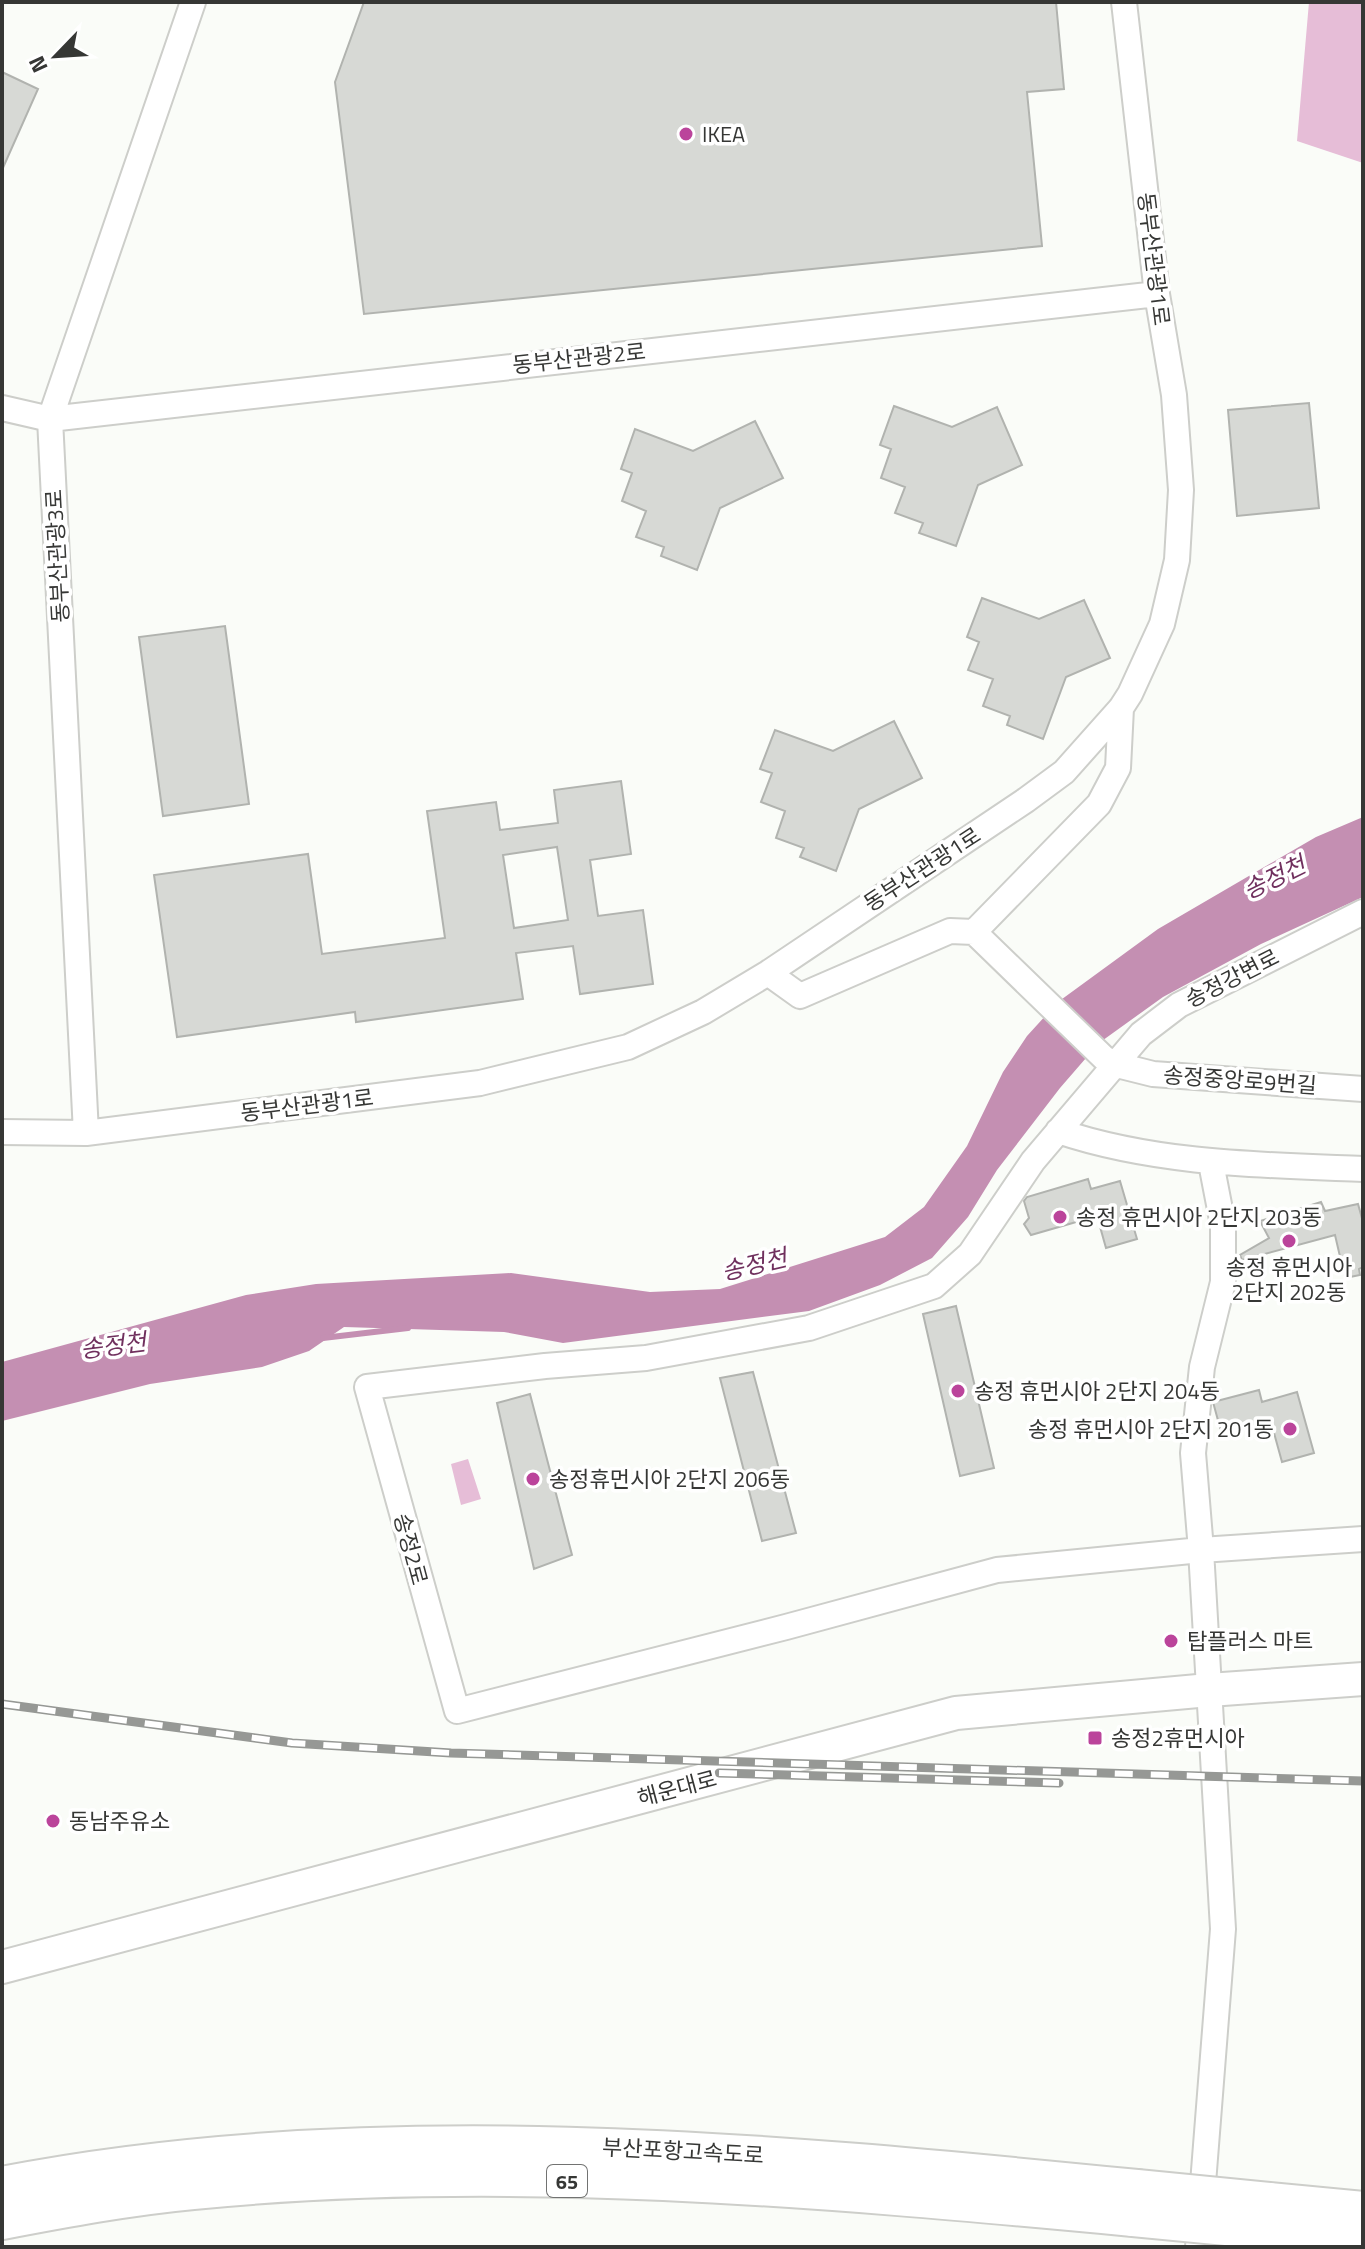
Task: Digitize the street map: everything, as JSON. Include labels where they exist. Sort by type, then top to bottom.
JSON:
[{"type":"highway","name":"부산포항고속도로","points":[[2,2185],[172,2159],[328,2149],[564,2146],[797,2157],[1135,2203],[1268,2216],[1363,2239]]},
{"type":"highway","name":"부산포항고속도로","points":[[2,2221],[80,2206],[192,2191],[324,2181],[469,2179],[703,2183],[937,2200],[1135,2203]]},
{"type":"highway","name":"부산포항고속도로","points":[[1268,2216],[1363,2210]]},
{"type":"main road","name":"해운대로","points":[[2,1967],[519,1831],[924,1720],[986,1709],[1363,1679]]},
{"type":"street","name":"동부산관광3로","points":[[86,1133],[50,419],[193,2]]},
{"type":"street","name":"동부산관광1로","points":[[2,1132],[86,1133],[480,1083],[628,1047],[703,1012],[768,973],[1064,772],[1130,694],[1162,624],[1177,560],[1181,490],[1174,395],[1157,294],[1124,2]]},
{"type":"street","name":"동부산관광2로","points":[[2,408],[50,419],[1157,294]]},
{"type":"street","points":[[974,932],[1099,804],[1118,768],[1121,708]]},
{"type":"street","name":"송정강변로","points":[[367,1387],[545,1366],[646,1358],[809,1328],[934,1286],[970,1254],[1033,1161],[1110,1061],[1179,1005],[1363,912]]},
{"type":"street","points":[[768,973],[800,996],[950,931],[974,932],[1110,1061]]},
{"type":"street","name":"송정중앙로9번길","points":[[1110,1061],[1153,1074],[1363,1089]]},
{"type":"street","points":[[1058,1131],[1083,1140],[1211,1163],[1363,1169]]},
{"type":"street","points":[[1198,2247],[1223,1929],[1193,1453],[1197,1396],[1223,1282],[1223,1225],[1211,1163]]},
{"type":"street","name":"송정2로","points":[[367,1387],[457,1711],[997,1570],[1201,1550]]},
{"type":"street","points":[[1201,1550],[1363,1539]]},
{"type":"shaded area","points":[[1309,2],[1363,2],[1363,163],[1297,141]]},
{"type":"shaded area","points":[[468,1459],[481,1499],[461,1505],[451,1464]]},
{"type":"water","name":"송정천","points":[[1363,817],[1363,897],[1261,944],[1163,997],[1099,1043],[997,1170],[968,1217],[932,1258],[880,1285],[809,1311],[563,1343],[504,1332],[344,1327],[309,1351],[262,1367],[150,1384],[2,1421],[2,1362],[246,1295],[316,1284],[511,1273],[650,1292],[720,1289],[885,1237],[924,1207],[967,1146],[1003,1072],[1027,1036],[1058,1002],[1158,929],[1316,837]]},
{"type":"building","name":"IKEA","points":[[364,2],[1056,2],[1064,89],[1027,92],[1042,246],[364,314],[335,82]]},
{"type":"building","points":[[2,72],[38,89],[2,170]]},
{"type":"building","points":[[1309,403],[1319,508],[1237,516],[1228,410]]},
{"type":"building","points":[[894,406],[952,427],[997,407],[1022,465],[978,485],[956,546],[919,533],[923,523],[895,513],[905,487],[881,478],[891,449],[880,445]]},
{"type":"building","points":[[755,421],[783,478],[720,508],[697,570],[661,556],[664,547],[636,537],[646,511],[622,501],[632,473],[621,469],[635,429],[693,451]]},
{"type":"building","points":[[982,598],[1039,619],[1084,600],[1110,658],[1066,677],[1043,739],[1007,725],[1010,716],[983,706],[993,679],[968,670],[979,642],[967,637]]},
{"type":"building","points":[[225,626],[249,804],[163,816],[139,637]]},
{"type":"building","points":[[894,721],[922,778],[859,809],[836,871],[800,857],[804,848],[776,838],[785,811],[761,802],[772,773],[760,769],[775,730],[833,751]]},
{"type":"building","points":[[621,781],[631,854],[590,860],[598,916],[643,910],[653,984],[580,994],[573,946],[516,953],[523,999],[356,1022],[355,1012],[177,1037],[154,875],[308,854],[322,954],[445,938],[427,811],[496,802],[500,830],[558,823],[554,790]],"holes":[[[557,847],[568,920],[514,928],[503,855]]]},
{"type":"building","name":"송정 휴먼시아 2단지 203동","points":[[1088,1179],[1091,1189],[1120,1181],[1137,1239],[1106,1248],[1097,1216],[1031,1235],[1024,1224],[1029,1218],[1024,1201],[1027,1197]]},
{"type":"building","name":"송정 휴먼시아 2단지 202동","points":[[1321,1202],[1325,1211],[1358,1204],[1363,1222],[1363,1267],[1359,1269],[1360,1275],[1345,1278],[1335,1235],[1242,1260],[1240,1255],[1269,1238],[1260,1221]]},
{"type":"building","name":"송정 휴먼시아 2단지 204동","points":[[956,1306],[994,1468],[960,1476],[923,1314]]},
{"type":"building","points":[[753,1372],[796,1533],[762,1541],[720,1378]]},
{"type":"building","name":"송정 휴먼시아 2단지 201동","points":[[1259,1390],[1262,1402],[1297,1392],[1314,1453],[1282,1462],[1271,1422],[1222,1435],[1213,1402]]},
{"type":"building","name":"송정휴먼시아 2단지 206동","points":[[530,1394],[572,1555],[534,1569],[497,1403]]},
{"type":"waterway","name":"송정천","points":[[323,1338],[408,1328]]},
{"type":"railway","points":[[2,1704],[292,1743],[451,1753],[1363,1781]]},
{"type":"railway","points":[[719,1773],[1059,1783]]},
{"type":"place","name":"IKEA","points":[[686,134]]},
{"type":"place","name":"송정 휴먼시아 2단지 203동","points":[[1060,1217]]},
{"type":"place","name":"송정 휴먼시아 2단지 202동","points":[[1289,1241]]},
{"type":"place","name":"송정 휴먼시아 2단지 204동","points":[[958,1391]]},
{"type":"place","name":"송정 휴먼시아 2단지 201동","points":[[1290,1429]]},
{"type":"place","name":"송정휴먼시아 2단지 206동","points":[[533,1479]]},
{"type":"place","name":"탑플러스 마트","points":[[1171,1641]]},
{"type":"place","name":"송정2휴먼시아","points":[[1095,1738]]},
{"type":"place","name":"동남주유소","points":[[53,1821]]}]
